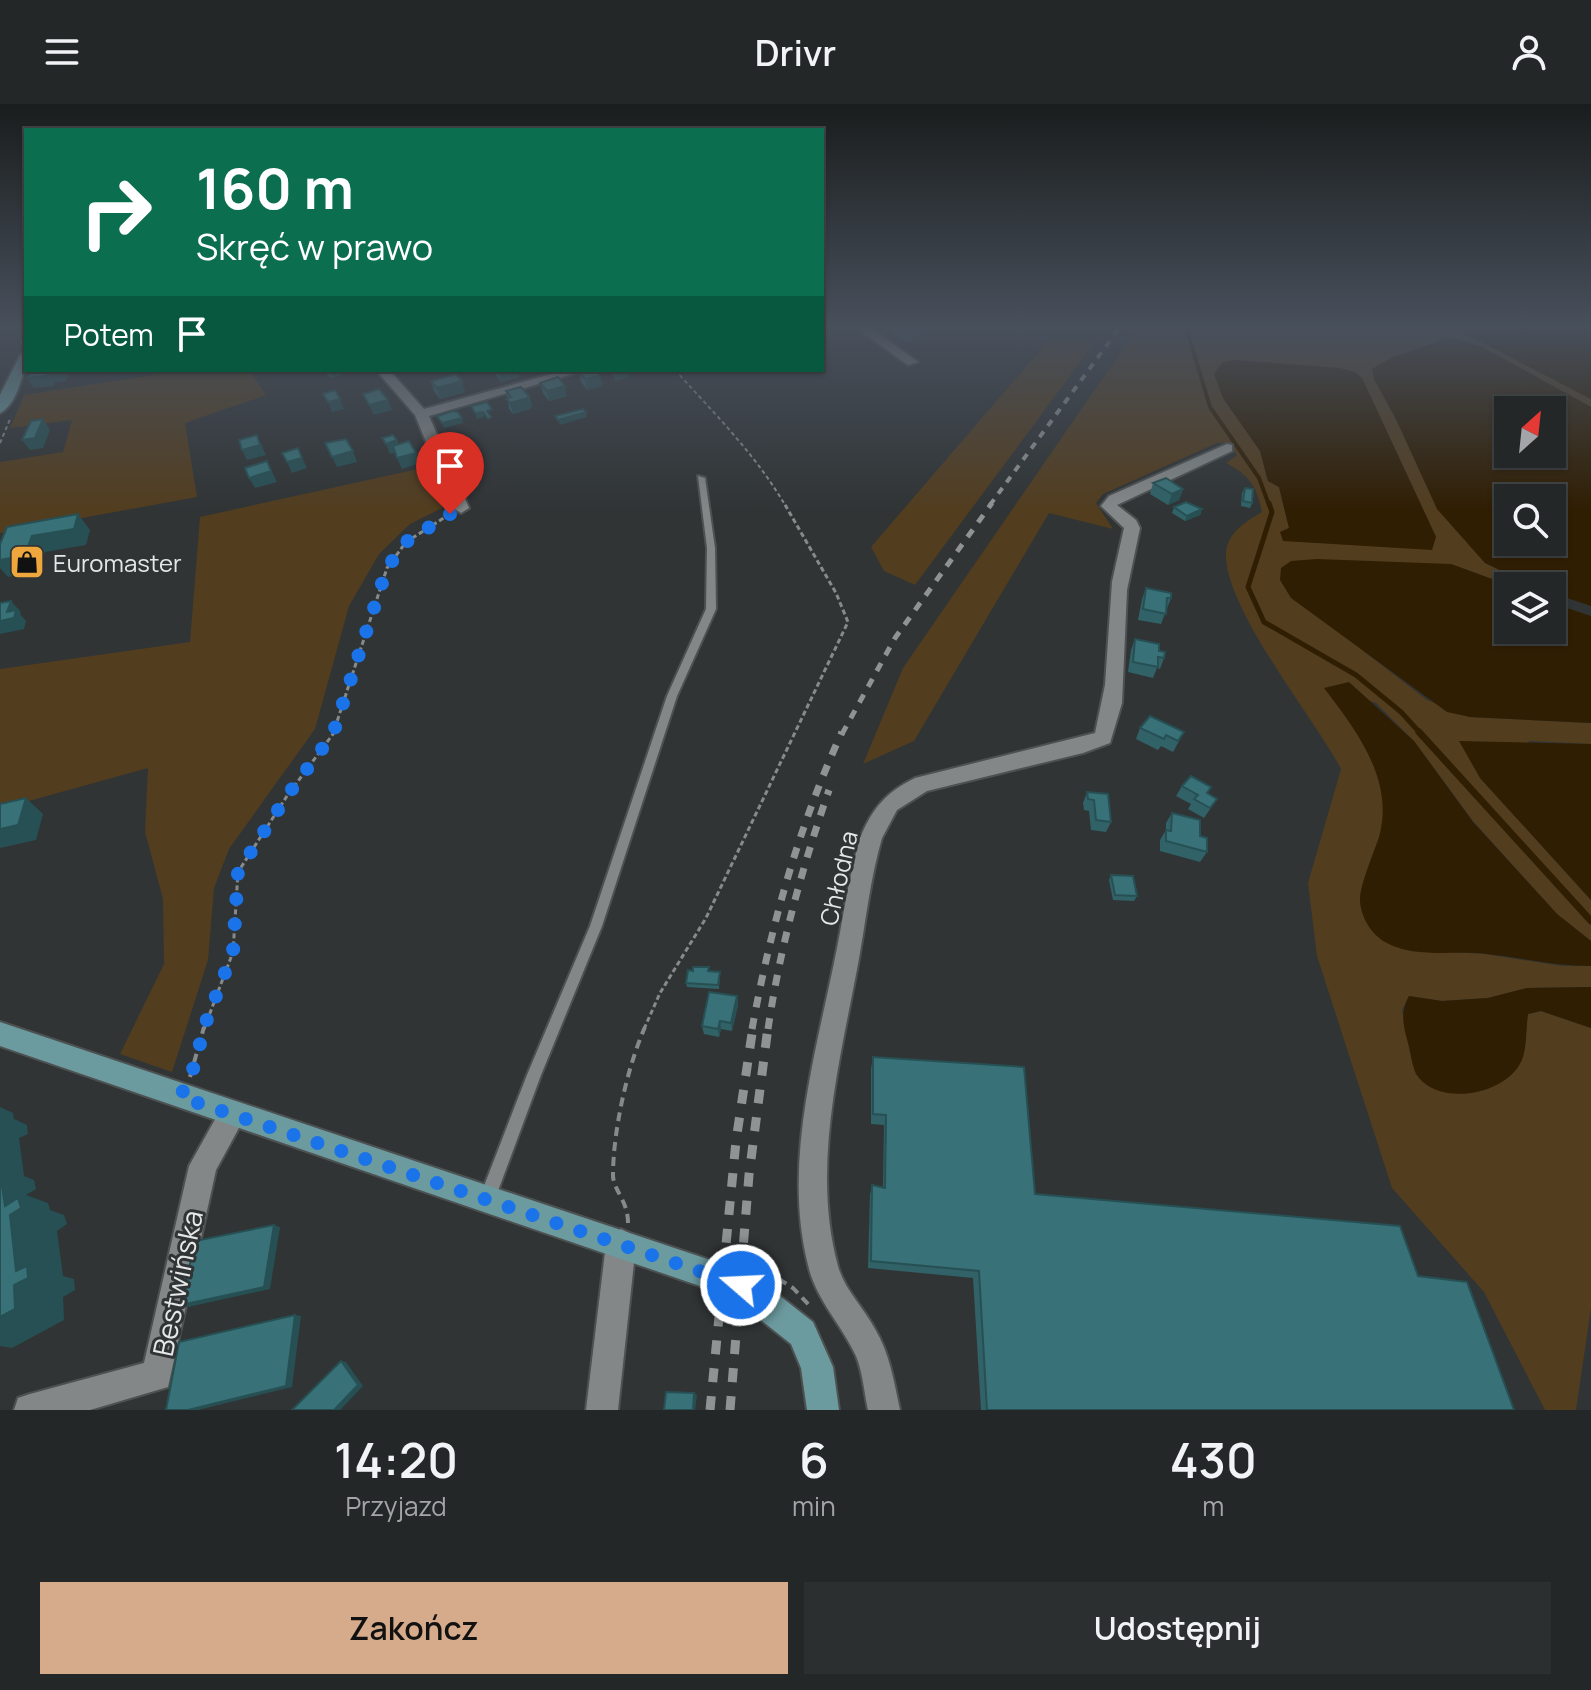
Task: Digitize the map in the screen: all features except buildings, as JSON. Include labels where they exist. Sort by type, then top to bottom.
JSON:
[{"type":"street","points":[[0,409],[10,388]]},
{"type":"street","points":[[398,388],[421,414],[461,508]]},
{"type":"street","points":[[421,414],[515,388]]},
{"type":"street","name":"Chłodna","points":[[884,1410],[871,1352],[841,1304],[824,1267],[814,1198],[817,1135],[829,1059],[865,865],[878,820],[901,794],[922,784],[1083,746],[1103,738],[1109,724],[1112,697],[1119,586],[1132,528],[1131,523],[1109,506],[1114,499],[1227,448]]},
{"type":"street","points":[[2,1038],[741,1285],[802,1333],[817,1367],[823,1410]]},
{"type":"street","name":"Bestwińska","points":[[30,1410],[157,1376],[203,1166],[233,1115]]},
{"type":"street","points":[[602,1410],[625,1246]]},
{"type":"lane","points":[[487,1200],[534,1075],[596,926],[672,696],[711,609],[711,548],[701,478]]},
{"type":"path","points":[[625,1246],[628,1207],[613,1180],[619,1118],[640,1038],[660,993],[706,918],[848,622],[836,593],[772,483],[691,388]]},
{"type":"path","points":[[180,1097],[192,1073],[206,1022],[233,952],[238,872],[287,796],[333,734],[387,568],[406,542],[461,508]]},
{"type":"shaded area","points":[[70,388],[261,388],[266,395],[185,423],[197,497],[0,533],[0,462],[63,452],[72,420],[10,428],[24,395]]},
{"type":"shaded area","points":[[1008,388],[1061,388],[915,585],[884,571],[871,547]]},
{"type":"shaded area","points":[[1096,388],[1221,388],[1223,398],[1260,451],[1268,481],[1279,487],[1289,528],[1436,537],[1367,388],[1379,388],[1453,526],[1485,563],[1504,572],[1494,572],[1494,580],[1451,564],[1362,650],[1427,700],[1470,717],[1591,723],[1591,744],[1530,741],[1480,778],[1591,900],[1591,941],[1557,914],[1473,821],[1414,741],[1376,703],[1325,688],[1367,750],[1380,785],[1383,822],[1360,900],[1401,949],[1485,954],[1562,966],[1591,966],[1591,987],[1527,988],[1488,998],[1442,1001],[1409,996],[1402,1010],[1416,1075],[1522,1058],[1528,1014],[1541,1011],[1591,1028],[1591,1308],[1576,1410],[1545,1410],[1484,1292],[1392,1188],[1317,956],[1308,883],[1341,769],[1254,631],[1229,575],[1226,552],[1230,539],[1239,528],[1262,512],[1251,482],[1226,463],[1237,455],[1229,443],[1217,443],[1103,494],[1096,503],[1113,529],[1049,513],[914,741],[863,764],[903,668]]},
{"type":"shaded area","points":[[1219,388],[1367,388],[1436,537],[1432,550],[1283,541],[1280,532],[1289,528],[1279,487],[1268,481],[1260,451]]},
{"type":"shaded area","points":[[1379,388],[1556,388],[1591,407],[1591,606],[1566,598],[1566,572],[1504,572],[1485,563],[1437,509]]},
{"type":"shaded area","points":[[1556,388],[1570,388],[1591,399],[1591,407]]},
{"type":"shaded area","points":[[1570,388],[1591,388],[1591,399]]},
{"type":"shaded area","points":[[427,467],[442,508],[410,524],[379,554],[349,606],[315,729],[229,849],[214,888],[208,960],[172,1072],[120,1054],[164,964],[163,899],[145,832],[148,768],[0,809],[0,669],[190,642],[200,517]]},
{"type":"shaded area","points":[[1317,559],[1451,564],[1494,580],[1494,644],[1566,644],[1566,608],[1591,616],[1591,723],[1470,717],[1447,712],[1291,598],[1280,580],[1281,568],[1291,561]]},
{"type":"shaded area","points":[[1349,682],[1414,741],[1473,822],[1557,914],[1591,941],[1591,966],[1487,954],[1409,950],[1385,942],[1371,930],[1362,913],[1360,895],[1379,837],[1383,816],[1382,796],[1370,757],[1324,688]]},
{"type":"shaded area","points":[[1459,741],[1591,744],[1591,900],[1480,778]]},
{"type":"shaded area","points":[[1591,987],[1591,1028],[1541,1011],[1528,1014],[1523,1057],[1516,1070],[1491,1088],[1459,1094],[1444,1092],[1430,1087],[1417,1075],[1404,1025],[1404,1008],[1409,996],[1442,1001],[1488,998],[1527,988]]},
{"type":"waterway","points":[[1204,388],[1210,407],[1259,478],[1269,505]]},
{"type":"waterway","points":[[1269,503],[1272,512],[1248,587],[1264,622],[1356,675],[1401,712],[1421,734]]},
{"type":"waterway","points":[[1419,732],[1591,921]]},
{"type":"railway","points":[[990,505],[1075,388]]},
{"type":"railway","points":[[842,734],[895,638],[992,503]]},
{"type":"railway","points":[[752,1029],[768,953],[799,841],[842,732]]},
{"type":"railway","points":[[768,1029],[793,908],[829,790]]},
{"type":"railway","points":[[710,1410],[736,1141],[753,1027]]},
{"type":"railway","points":[[730,1410],[749,1175],[768,1027]]},
{"type":"place","name":"Euromaster","points":[[27,562]]},
{"type":"route","points":[[450,514],[406,542],[387,568],[360,642],[333,734],[287,796],[238,872],[233,952],[206,1022],[192,1073],[180,1097],[741,1285]]}]
